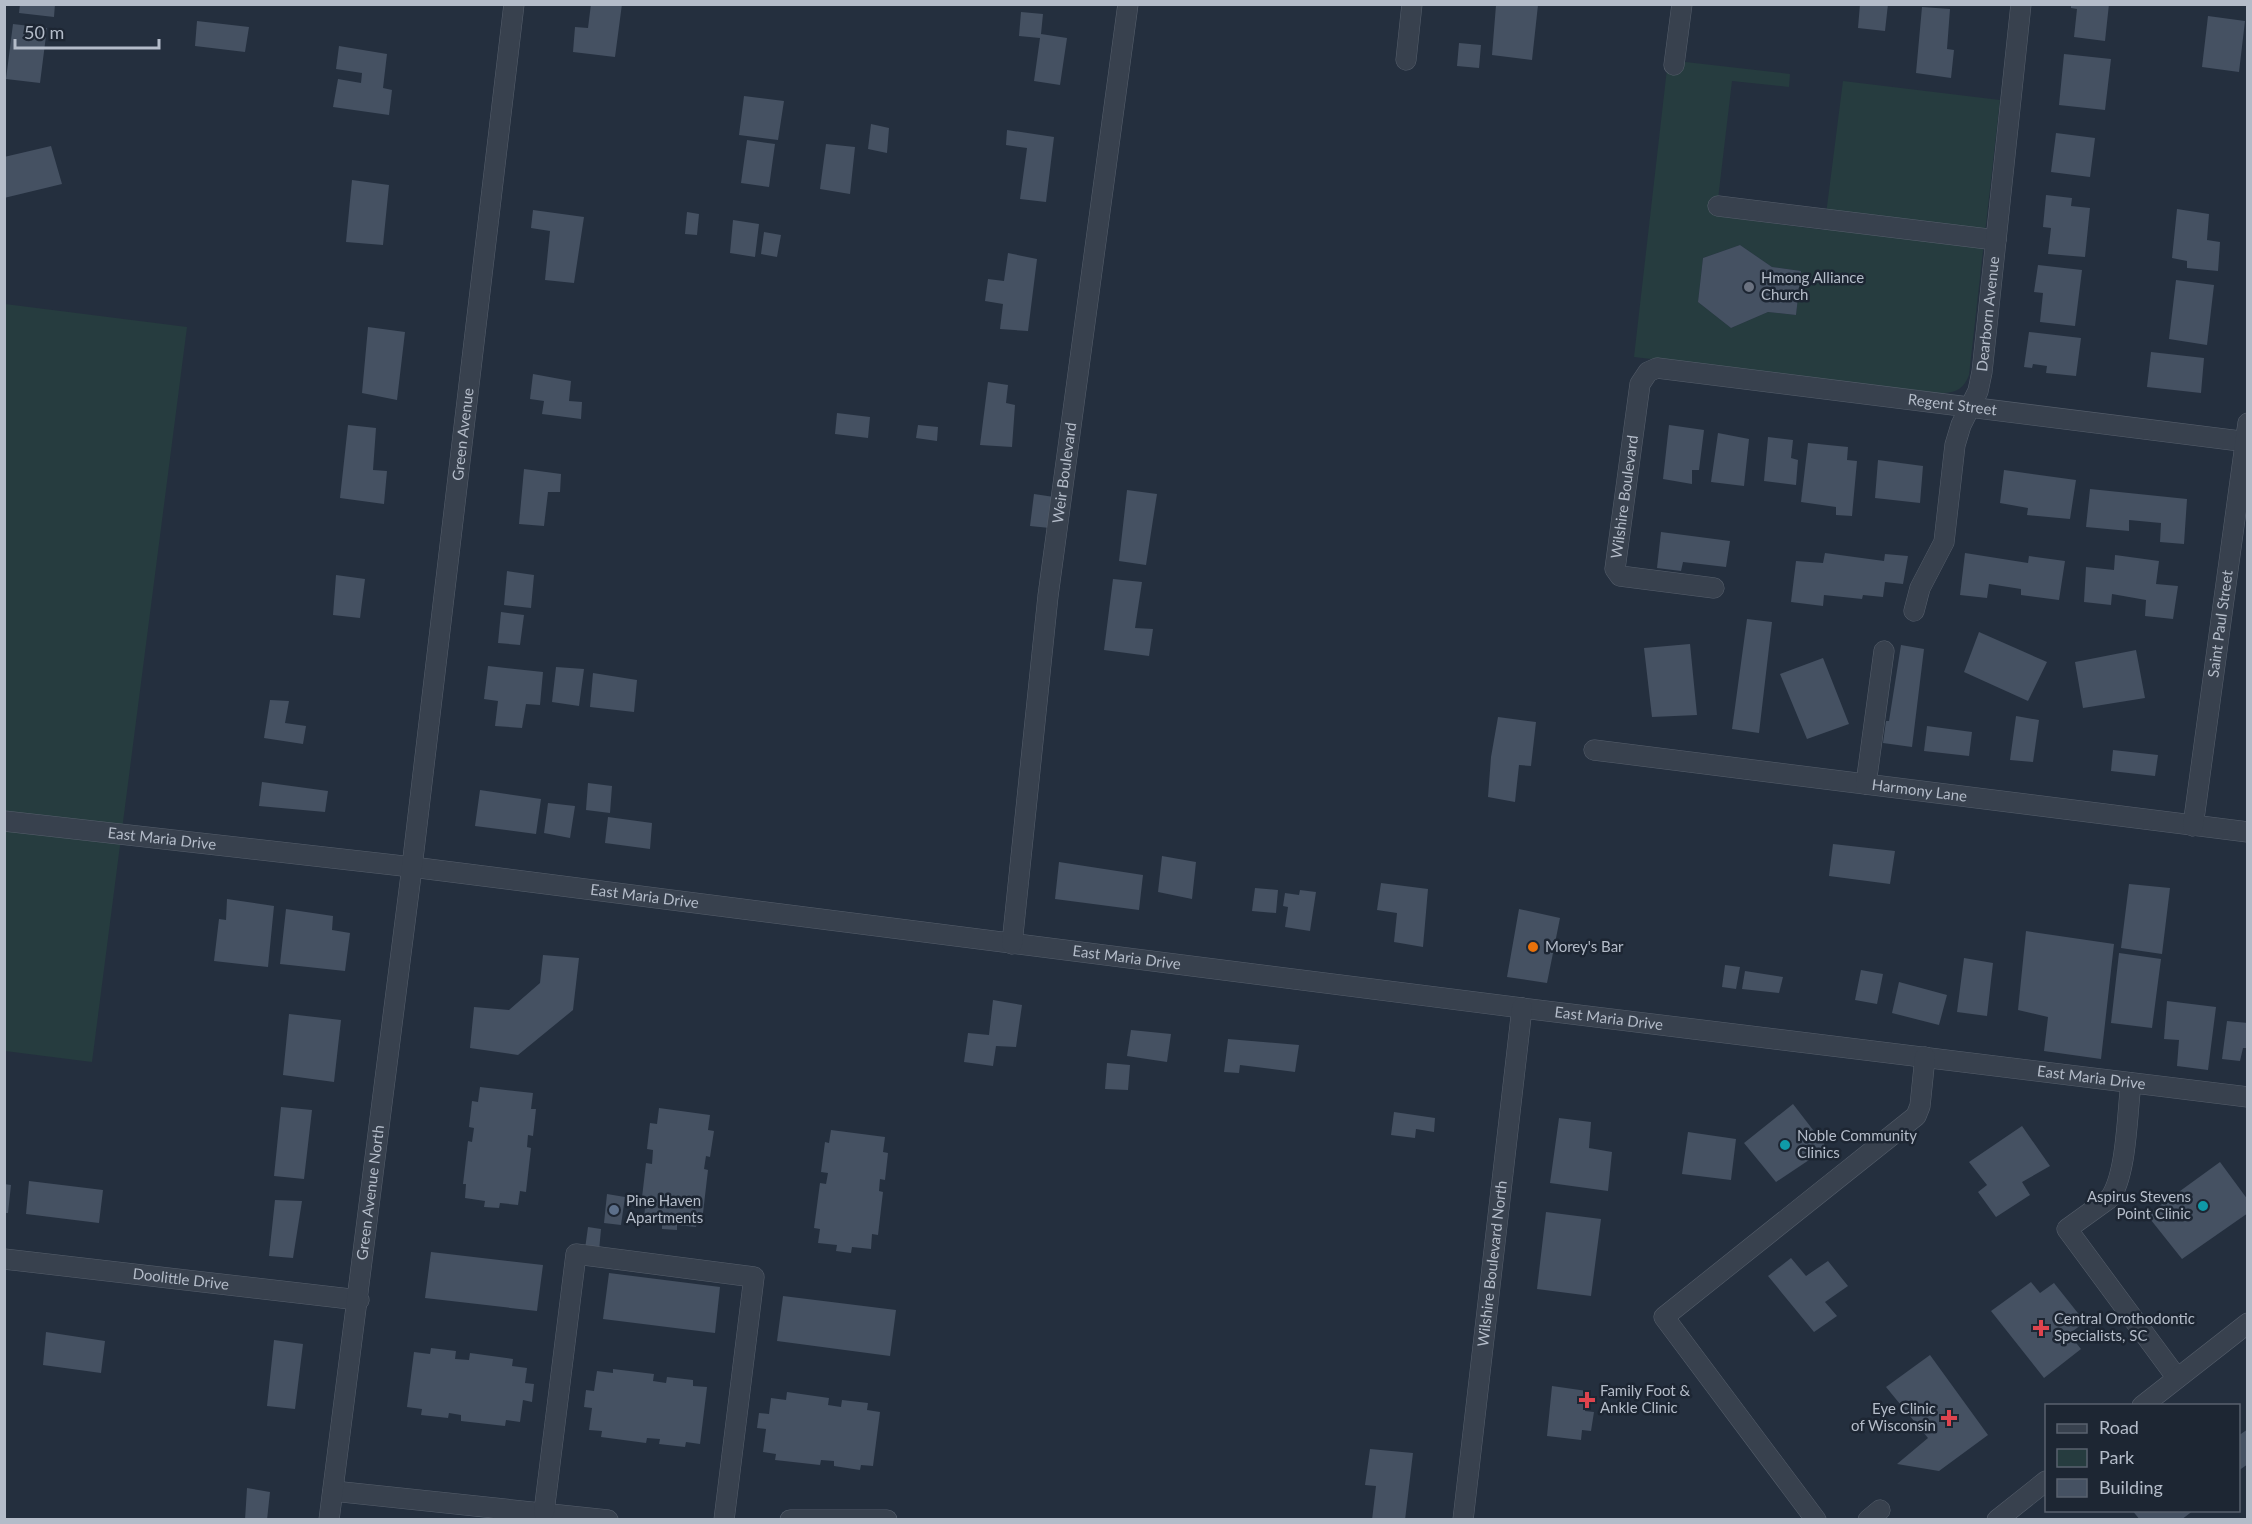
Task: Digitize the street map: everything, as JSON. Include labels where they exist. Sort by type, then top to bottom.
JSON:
[{"type":"street","name":"Green Avenue","points":[[412,867],[514,4]]},
{"type":"street","name":"Weir Boulevard","points":[[1012,944],[1048,596],[1128,4]]},
{"type":"street","points":[[1406,60],[1412,4]]},
{"type":"street","points":[[1674,65],[1682,4]]},
{"type":"street","name":"Dearborn Avenue","points":[[1914,611],[1920,588],[1944,542],[1955,444],[1961,425],[1978,391],[1982,372],[2021,4]]},
{"type":"street","points":[[1718,206],[1996,240]]},
{"type":"street","name":"Regent Street","points":[[1657,368],[1969,409],[2247,436]]},
{"type":"street","name":"Wilshire Boulevard","points":[[1657,368],[1648,372],[1640,384],[1615,569],[1620,576],[1714,588]]},
{"type":"street","name":"Saint Paul Street","points":[[2193,826],[2247,436]]},
{"type":"street","points":[[1866,784],[1884,651]]},
{"type":"street","name":"Harmony Lane","points":[[1594,750],[2247,832]]},
{"type":"street","name":"East Maria Drive","points":[[4,821],[412,867],[1522,1008],[2247,1097]]},
{"type":"street","name":"Green Avenue North","points":[[329,1520],[359,1300],[412,867]]},
{"type":"street","name":"Wilshire Boulevard North","points":[[1463,1520],[1522,1008]]},
{"type":"street","points":[[1816,1520],[1664,1317],[1916,1116],[1920,1106],[1925,1058]]},
{"type":"street","points":[[2131,1083],[2121,1171],[2114,1192],[2110,1198],[2067,1229],[2177,1378]]},
{"type":"street","points":[[544,1512],[576,1254],[754,1277],[724,1520]]},
{"type":"street","name":"Doolittle Drive","points":[[4,1259],[359,1300]]},
{"type":"street","points":[[2144,1404],[2247,1323]]},
{"type":"street","points":[[1997,1520],[2045,1482]]},
{"type":"street","points":[[333,1491],[487,1513],[544,1512],[608,1520]]},
{"type":"street","points":[[790,1520],[887,1520]]},
{"type":"green space","points":[[1668,60],[1790,74],[1789,87],[1732,81],[1716,216],[1824,230],[1843,81],[2000,100],[1969,375],[1958,390],[1940,393],[1634,357]],"holes":[[[1740,245],[1772,267],[1801,271],[1796,315],[1768,312],[1731,328],[1698,302],[1703,258]]]},
{"type":"green space","points":[[5,304],[187,327],[92,1062],[5,1051]]},
{"type":"building","points":[[20,4],[55,4],[54,17],[19,13]]},
{"type":"building","points":[[591,4],[622,4],[615,57],[573,52],[575,27],[588,28]]},
{"type":"building","points":[[1860,4],[1888,4],[1885,31],[1858,28]]},
{"type":"building","points":[[2071,4],[2109,4],[2105,41],[2074,37],[2077,9],[2071,8]]},
{"type":"building","points":[[1496,5],[1538,5],[1532,60],[1492,55]]},
{"type":"building","points":[[1922,7],[1950,9],[1947,49],[1954,50],[1951,78],[1916,73]]},
{"type":"building","points":[[1021,12],[1043,14],[1041,34],[1067,38],[1060,85],[1034,81],[1040,38],[1019,36]]},
{"type":"building","points":[[2208,16],[2245,21],[2239,72],[2202,67]]},
{"type":"building","points":[[197,21],[249,27],[245,52],[195,46]]},
{"type":"building","points":[[13,24],[47,28],[40,83],[6,79]]},
{"type":"building","points":[[1459,43],[1481,45],[1479,68],[1457,66]]},
{"type":"building","points":[[339,46],[387,54],[383,88],[392,90],[389,115],[333,107],[338,79],[361,83],[362,73],[336,69]]},
{"type":"building","points":[[2064,54],[2111,59],[2105,110],[2059,105]]},
{"type":"building","points":[[744,96],[784,101],[778,140],[739,135]]},
{"type":"building","points":[[871,124],[889,128],[887,153],[868,149]]},
{"type":"building","points":[[1007,130],[1054,137],[1046,202],[1020,199],[1027,148],[1006,145]]},
{"type":"building","points":[[2056,133],[2095,138],[2090,177],[2051,172]]},
{"type":"building","points":[[747,140],[775,144],[769,187],[741,183]]},
{"type":"building","points":[[826,144],[855,147],[850,194],[820,189]]},
{"type":"building","points":[[51,146],[62,184],[4,198],[4,157]]},
{"type":"building","points":[[352,180],[389,185],[383,245],[346,242]]},
{"type":"building","points":[[2046,195],[2072,198],[2071,206],[2090,208],[2085,257],[2048,254],[2051,228],[2043,227]]},
{"type":"building","points":[[2177,209],[2209,214],[2207,240],[2220,242],[2218,271],[2187,268],[2187,261],[2172,258]]},
{"type":"building","points":[[533,210],[584,217],[574,283],[545,280],[550,231],[531,228]]},
{"type":"building","points":[[687,212],[699,214],[697,235],[685,234]]},
{"type":"building","points":[[733,220],[759,224],[755,257],[730,253]]},
{"type":"building","points":[[764,232],[781,235],[777,257],[761,254]]},
{"type":"building","name":"Hmong Alliance Church","points":[[1740,245],[1772,267],[1801,271],[1796,315],[1768,312],[1731,328],[1698,302],[1703,258]]},
{"type":"building","points":[[1008,253],[1037,259],[1028,331],[1000,329],[1003,304],[985,301],[988,279],[1004,281]]},
{"type":"building","points":[[2038,265],[2082,270],[2075,326],[2040,322],[2043,293],[2034,292]]},
{"type":"building","points":[[2176,280],[2214,285],[2207,345],[2169,339]]},
{"type":"building","points":[[368,327],[405,332],[397,400],[362,393]]},
{"type":"building","points":[[2029,332],[2081,338],[2076,376],[2046,373],[2047,366],[2033,364],[2032,368],[2024,367]]},
{"type":"building","points":[[2151,352],[2204,358],[2201,393],[2147,387]]},
{"type":"building","points":[[533,374],[571,381],[569,401],[582,402],[581,419],[542,414],[544,401],[530,399]]},
{"type":"building","points":[[988,382],[1008,385],[1006,403],[1015,405],[1012,447],[980,445]]},
{"type":"building","points":[[837,413],[870,417],[868,438],[835,434]]},
{"type":"building","points":[[348,425],[376,428],[373,470],[387,471],[384,504],[340,498]]},
{"type":"building","points":[[918,425],[938,427],[937,441],[916,438]]},
{"type":"building","points":[[1669,425],[1704,430],[1699,470],[1692,470],[1692,484],[1663,479]]},
{"type":"building","points":[[1718,433],[1749,439],[1744,486],[1711,482]]},
{"type":"building","points":[[1768,437],[1793,440],[1791,458],[1798,460],[1796,485],[1764,481]]},
{"type":"building","points":[[1808,443],[1848,447],[1847,460],[1857,461],[1852,516],[1836,515],[1836,507],[1801,502]]},
{"type":"building","points":[[1878,460],[1923,466],[1920,503],[1875,498]]},
{"type":"building","points":[[524,469],[561,474],[560,492],[548,492],[544,526],[519,524]]},
{"type":"building","points":[[2004,470],[2076,480],[2070,519],[2027,515],[2028,508],[2000,503]]},
{"type":"building","points":[[2090,489],[2187,499],[2184,544],[2160,542],[2161,523],[2129,520],[2129,531],[2086,527]]},
{"type":"building","points":[[1127,490],[1157,494],[1146,565],[1119,561]]},
{"type":"building","points":[[1034,494],[1054,497],[1050,528],[1030,526]]},
{"type":"building","points":[[1661,532],[1730,541],[1726,567],[1683,562],[1681,571],[1657,568]]},
{"type":"building","points":[[1825,553],[1884,561],[1885,554],[1908,556],[1903,584],[1885,582],[1883,597],[1863,595],[1862,599],[1824,595],[1823,606],[1791,602],[1796,561],[1823,563]]},
{"type":"building","points":[[1965,553],[2028,563],[2029,556],[2065,561],[2059,600],[2021,595],[2021,589],[1989,584],[1987,598],[1960,595]]},
{"type":"building","points":[[2115,555],[2159,561],[2156,584],[2178,586],[2173,619],[2145,616],[2146,600],[2112,594],[2111,605],[2084,602],[2086,567],[2114,570]]},
{"type":"building","points":[[507,571],[534,575],[531,608],[504,605]]},
{"type":"building","points":[[336,575],[365,579],[360,618],[333,615]]},
{"type":"building","points":[[1113,579],[1142,582],[1135,628],[1153,629],[1149,656],[1104,650]]},
{"type":"building","points":[[501,612],[524,615],[520,645],[498,643]]},
{"type":"building","points":[[1747,619],[1772,622],[1759,733],[1732,729]]},
{"type":"building","points":[[1979,632],[2047,662],[2028,701],[1964,672]]},
{"type":"building","points":[[1690,644],[1697,715],[1652,717],[1644,648]]},
{"type":"building","points":[[1901,645],[1924,649],[1912,747],[1883,743],[1886,721],[1889,721]]},
{"type":"building","points":[[2136,650],[2145,698],[2083,708],[2075,662]]},
{"type":"building","points":[[1823,658],[1849,724],[1807,739],[1780,674]]},
{"type":"building","points":[[488,666],[543,672],[540,705],[526,704],[522,728],[495,726],[498,701],[484,699]]},
{"type":"building","points":[[556,667],[584,669],[579,706],[552,702]]},
{"type":"building","points":[[593,673],[637,680],[634,712],[590,707]]},
{"type":"building","points":[[270,700],[289,701],[285,723],[306,726],[303,744],[264,738]]},
{"type":"building","points":[[2016,716],[2039,720],[2033,762],[2010,760]]},
{"type":"building","points":[[1498,717],[1536,722],[1531,766],[1519,765],[1515,802],[1488,797],[1491,757]]},
{"type":"building","points":[[1927,726],[1972,732],[1969,756],[1924,751]]},
{"type":"building","points":[[2113,750],[2158,755],[2155,776],[2111,771]]},
{"type":"building","points":[[262,782],[328,791],[325,812],[259,806]]},
{"type":"building","points":[[588,783],[612,786],[610,813],[586,810]]},
{"type":"building","points":[[480,790],[541,799],[536,834],[475,826]]},
{"type":"building","points":[[548,803],[575,806],[570,838],[544,833]]},
{"type":"building","points":[[608,817],[652,823],[650,849],[605,843]]},
{"type":"building","points":[[1833,844],[1895,851],[1890,884],[1829,876]]},
{"type":"building","points":[[1162,856],[1196,862],[1192,899],[1158,892]]},
{"type":"building","points":[[1059,862],[1143,875],[1139,910],[1055,899]]},
{"type":"building","points":[[1381,883],[1428,889],[1423,947],[1394,942],[1397,913],[1377,910]]},
{"type":"building","points":[[2129,884],[2170,888],[2162,954],[2121,948]]},
{"type":"building","points":[[1255,888],[1278,890],[1276,913],[1252,911]]},
{"type":"building","points":[[1300,890],[1316,892],[1310,931],[1285,927],[1288,907],[1283,906],[1285,893],[1299,895]]},
{"type":"building","points":[[227,899],[274,906],[268,967],[214,961],[219,919],[226,920]]},
{"type":"building","points":[[286,909],[333,916],[332,930],[350,933],[345,971],[280,964]]},
{"type":"building","name":"Morey's Bar","points":[[1519,909],[1560,918],[1547,983],[1507,977]]},
{"type":"building","points":[[2026,931],[2114,944],[2101,1059],[2044,1051],[2048,1017],[2018,1010]]},
{"type":"building","points":[[2119,953],[2161,959],[2152,1028],[2111,1023]]},
{"type":"building","points":[[543,955],[579,958],[573,1010],[518,1055],[470,1048],[474,1007],[509,1010],[540,983]]},
{"type":"building","points":[[1964,958],[1993,963],[1987,1016],[1957,1012]]},
{"type":"building","points":[[1725,965],[1740,967],[1736,989],[1722,987]]},
{"type":"building","points":[[1861,970],[1883,974],[1877,1004],[1855,1000]]},
{"type":"building","points":[[1745,971],[1783,977],[1779,993],[1742,989]]},
{"type":"building","points":[[1899,982],[1947,995],[1939,1025],[1892,1013]]},
{"type":"building","points":[[993,1000],[1022,1005],[1016,1047],[996,1046],[993,1066],[964,1062],[968,1033],[989,1035]]},
{"type":"building","points":[[2167,1001],[2216,1007],[2208,1070],[2177,1066],[2179,1040],[2164,1039]]},
{"type":"building","points":[[289,1014],[341,1020],[334,1082],[283,1075]]},
{"type":"building","points":[[2227,1021],[2248,1023],[2248,1048],[2243,1048],[2240,1061],[2222,1059]]},
{"type":"building","points":[[1131,1030],[1171,1034],[1167,1062],[1127,1056]]},
{"type":"building","points":[[1228,1039],[1299,1045],[1295,1072],[1240,1065],[1239,1073],[1224,1072]]},
{"type":"building","points":[[1107,1063],[1130,1065],[1128,1090],[1105,1089]]},
{"type":"building","points":[[480,1087],[533,1093],[531,1109],[536,1109],[533,1136],[528,1135],[527,1147],[531,1148],[526,1192],[520,1191],[518,1205],[500,1203],[499,1208],[484,1207],[485,1201],[465,1198],[466,1184],[463,1184],[468,1141],[472,1142],[474,1128],[469,1127],[472,1101],[478,1102]]},
{"type":"building","name":"Noble Community Clinics","points":[[1793,1104],[1827,1148],[1776,1182],[1744,1143]]},
{"type":"building","points":[[281,1107],[312,1110],[304,1179],[274,1176]]},
{"type":"building","points":[[659,1108],[710,1115],[708,1130],[714,1131],[710,1157],[706,1156],[704,1169],[708,1170],[703,1213],[698,1212],[696,1227],[677,1225],[677,1230],[662,1229],[662,1223],[644,1221],[645,1206],[641,1206],[646,1163],[652,1164],[653,1150],[647,1149],[650,1123],[657,1124]]},
{"type":"building","points":[[1394,1112],[1435,1118],[1434,1132],[1416,1129],[1415,1138],[1391,1135]]},
{"type":"building","points":[[1559,1118],[1591,1122],[1589,1148],[1612,1152],[1608,1191],[1550,1183]]},
{"type":"building","points":[[2022,1126],[2050,1166],[2022,1182],[2030,1195],[1996,1217],[1978,1192],[1987,1185],[1969,1162]]},
{"type":"building","points":[[831,1130],[885,1137],[883,1152],[888,1153],[885,1180],[880,1179],[879,1191],[883,1192],[878,1235],[872,1234],[871,1249],[852,1247],[851,1253],[836,1251],[837,1245],[818,1243],[820,1229],[814,1228],[820,1183],[826,1184],[828,1173],[821,1172],[825,1142],[829,1143]]},
{"type":"building","points":[[1688,1132],[1736,1139],[1731,1180],[1682,1174]]},
{"type":"building","name":"Aspirus Stevens Point Clinic","points":[[2220,1162],[2248,1200],[2248,1213],[2182,1259],[2147,1215]]},
{"type":"building","points":[[29,1181],[103,1190],[99,1223],[26,1214]]},
{"type":"building","points":[[4,1184],[11,1185],[8,1213],[4,1213]]},
{"type":"building","name":"Pine Haven Apartments","points":[[607,1194],[625,1197],[621,1225],[604,1223]]},
{"type":"building","points":[[275,1200],[302,1201],[293,1258],[269,1256]]},
{"type":"building","points":[[1546,1212],[1601,1219],[1591,1296],[1537,1289]]},
{"type":"building","points":[[588,1227],[601,1229],[599,1251],[585,1249]]},
{"type":"building","points":[[431,1252],[543,1265],[537,1311],[425,1298]]},
{"type":"building","points":[[1791,1258],[1806,1276],[1828,1261],[1848,1286],[1825,1302],[1837,1316],[1814,1332],[1768,1276]]},
{"type":"building","points":[[609,1273],[720,1287],[715,1333],[603,1319]]},
{"type":"building","name":"Central Orothodontic Specialists, SC","points":[[2031,1282],[2040,1293],[2054,1283],[2085,1322],[2069,1334],[2081,1349],[2044,1378],[1991,1311]]},
{"type":"building","points":[[783,1296],[896,1310],[890,1356],[777,1341]]},
{"type":"building","points":[[46,1332],[105,1341],[101,1373],[43,1365]]},
{"type":"building","points":[[274,1340],[303,1344],[295,1409],[267,1406]]},
{"type":"building","points":[[431,1348],[456,1351],[455,1359],[469,1360],[470,1353],[513,1359],[512,1366],[527,1368],[525,1383],[534,1384],[532,1402],[523,1400],[520,1422],[506,1420],[505,1426],[461,1421],[461,1415],[449,1413],[448,1418],[421,1415],[422,1409],[407,1407],[414,1352],[430,1354]]},
{"type":"building","points":[[1930,1355],[1988,1435],[1939,1471],[1897,1464],[1928,1438],[1886,1387]]},
{"type":"building","points":[[613,1369],[654,1374],[653,1381],[666,1383],[667,1377],[693,1380],[693,1386],[707,1387],[700,1444],[686,1442],[685,1447],[659,1444],[660,1439],[647,1438],[646,1443],[601,1437],[602,1431],[589,1430],[592,1408],[584,1407],[586,1390],[594,1391],[597,1371],[613,1373]]},
{"type":"building","points":[[1552,1386],[1587,1391],[1585,1411],[1594,1412],[1591,1431],[1582,1430],[1581,1440],[1547,1436]]},
{"type":"building","points":[[787,1392],[829,1398],[828,1405],[841,1407],[842,1400],[868,1403],[867,1410],[880,1412],[873,1466],[861,1465],[860,1470],[834,1466],[834,1461],[821,1460],[820,1465],[775,1460],[776,1454],[763,1452],[766,1429],[757,1428],[759,1413],[769,1414],[771,1398],[786,1400]]},
{"type":"building","points":[[2248,1429],[2248,1464],[2240,1470],[2240,1435]]},
{"type":"building","points":[[1370,1449],[1413,1453],[1405,1520],[1372,1520],[1376,1486],[1365,1485]]},
{"type":"building","points":[[247,1488],[270,1492],[267,1520],[245,1520]]},
{"type":"building","points":[[2134,1512],[2191,1512],[2181,1520],[2140,1520]]},
{"type":"place","name":"Hmong Alliance Church","points":[[1749,287]]},
{"type":"place","name":"Morey's Bar","points":[[1533,947]]},
{"type":"place","name":"Noble Community Clinics","points":[[1785,1145]]},
{"type":"place","name":"Aspirus Stevens Point Clinic","points":[[2203,1206]]},
{"type":"place","name":"Pine Haven Apartments","points":[[614,1210]]},
{"type":"place","name":"Central Orothodontic Specialists, SC","points":[[2041,1328]]},
{"type":"place","name":"Family Foot & Ankle Clinic","points":[[1587,1400]]},
{"type":"place","name":"Eye Clinic of Wisconsin","points":[[1949,1418]]}]
